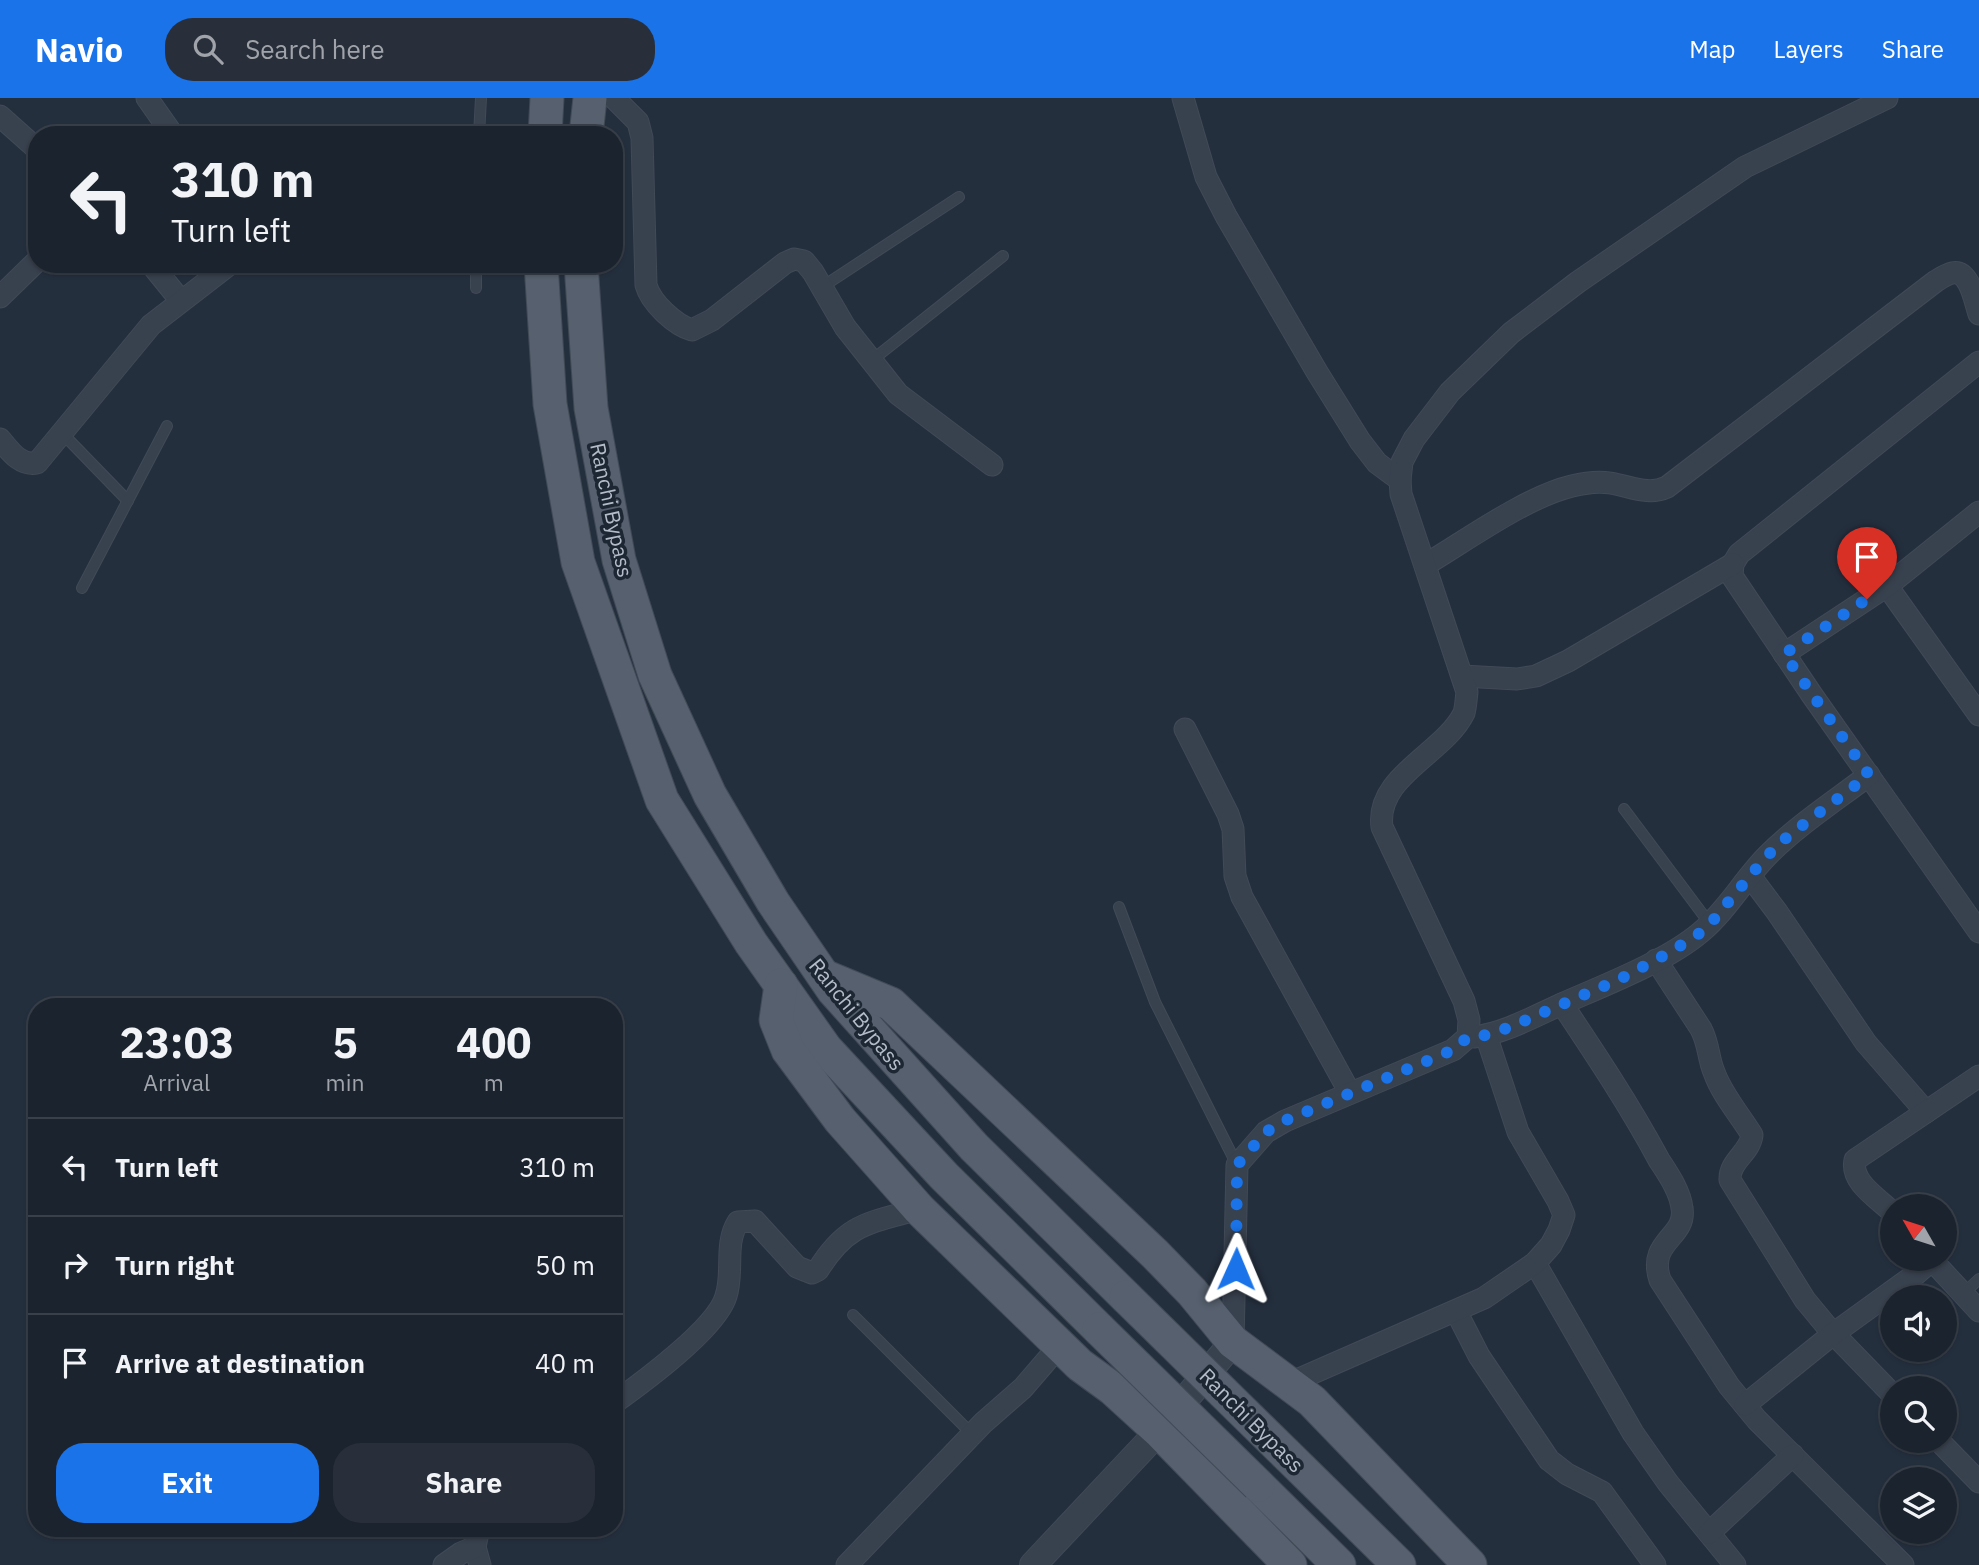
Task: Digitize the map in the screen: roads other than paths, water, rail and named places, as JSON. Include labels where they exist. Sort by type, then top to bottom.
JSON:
[{"type":"main road","points":[[545,126],[547,98]]},
{"type":"main road","points":[[587,126],[590,98]]},
{"type":"main road","name":"Ranchi Bypass","points":[[542,273],[550,404],[578,562],[662,800],[751,943],[826,1049],[944,1176],[1339,1565]]},
{"type":"main road","name":"Ranchi Bypass","points":[[582,273],[591,408],[619,560],[655,675],[710,795],[773,902],[824,976],[883,1048],[974,1147],[1399,1565]]},
{"type":"main road","points":[[824,976],[891,1004],[1156,1254],[1233,1342],[1312,1401],[1470,1565]]},
{"type":"main road","points":[[781,985],[776,1020],[788,1050],[841,1120],[919,1209],[1080,1365],[1113,1389],[1159,1431],[1290,1565]]},
{"type":"street","points":[[147,98],[167,126]]},
{"type":"street","points":[[614,98],[638,122],[642,138],[646,285],[654,301],[692,330],[712,320],[785,263],[794,259],[804,261],[845,327],[898,394],[992,465]]},
{"type":"street","points":[[1183,98],[1206,177],[1226,216],[1360,441],[1377,463],[1400,480]]},
{"type":"street","points":[[1290,1383],[1484,1298],[1535,1263],[1551,1245],[1564,1215],[1518,1132],[1469,1020],[1464,1001],[1382,827],[1384,802],[1394,786],[1459,722],[1465,710],[1467,692],[1401,494],[1402,462],[1414,439],[1450,392],[1511,332],[1578,282],[1745,167],[1887,98]]},
{"type":"street","points":[[0,116],[28,141]]},
{"type":"street","points":[[4,285],[28,268]]},
{"type":"street","points":[[158,273],[181,302]]},
{"type":"street","points":[[0,439],[13,454],[30,464],[37,463],[137,340],[218,273]]},
{"type":"street","points":[[1425,565],[1548,493],[1595,482],[1657,492],[1667,487],[1936,281],[1952,273],[1961,274],[1968,281],[1979,314]]},
{"type":"street","points":[[1979,362],[1739,554],[1733,564],[1732,576],[1979,932]]},
{"type":"street","points":[[1784,654],[1887,586],[1979,512]]},
{"type":"street","points":[[1462,676],[1517,679],[1536,676],[1568,661],[1733,564]]},
{"type":"street","points":[[1887,586],[1979,715]]},
{"type":"street","points":[[1185,729],[1228,814],[1233,829],[1235,876],[1242,897],[1350,1093]]},
{"type":"street","points":[[1032,1565],[1159,1431],[1233,1342],[1237,1165],[1266,1132],[1284,1121],[1453,1050],[1477,1036],[1620,979],[1656,960],[1700,933],[1788,836],[1869,775]]},
{"type":"street","points":[[1750,876],[1866,1043],[1926,1112]]},
{"type":"street","points":[[1656,960],[1701,1029],[1707,1040],[1712,1069],[1752,1135],[1748,1148],[1731,1170],[1730,1180],[1805,1300],[1833,1334],[1880,1382]]},
{"type":"street","points":[[1562,1004],[1637,1119],[1677,1192],[1683,1209],[1682,1218],[1658,1253],[1657,1270],[1667,1291],[1729,1386],[1757,1420],[1903,1565]]},
{"type":"street","points":[[1880,1201],[1855,1177],[1855,1160],[1979,1076]]},
{"type":"street","points":[[623,1389],[699,1334],[715,1317],[726,1296],[731,1242],[738,1222],[755,1222],[797,1267],[812,1273],[818,1270],[841,1238],[852,1231],[864,1224],[919,1209]]},
{"type":"street","points":[[1535,1263],[1633,1433],[1668,1483],[1735,1565]]},
{"type":"street","points":[[1745,1405],[1833,1334],[1919,1271]]},
{"type":"street","points":[[1940,1271],[1979,1311]]},
{"type":"street","points":[[1455,1311],[1479,1356],[1549,1460],[1567,1474],[1602,1492],[1655,1565]]},
{"type":"street","points":[[847,1565],[973,1435],[1023,1388],[1060,1345]]},
{"type":"street","points":[[1951,1453],[1979,1482]]},
{"type":"street","points":[[1709,1533],[1793,1455]]},
{"type":"street","points":[[444,1565],[461,1553],[478,1547]]},
{"type":"lane","points":[[479,126],[481,98]]},
{"type":"lane","points":[[822,287],[959,197]]},
{"type":"lane","points":[[871,361],[1003,256]]},
{"type":"lane","points":[[476,273],[476,288]]},
{"type":"lane","points":[[82,588],[167,426]]},
{"type":"lane","points":[[63,434],[128,501]]},
{"type":"lane","points":[[1624,809],[1710,924]]},
{"type":"lane","points":[[1119,907],[1155,1002],[1237,1165]]},
{"type":"lane","points":[[1962,1295],[1979,1279]]},
{"type":"lane","points":[[853,1315],[973,1435]]}]
